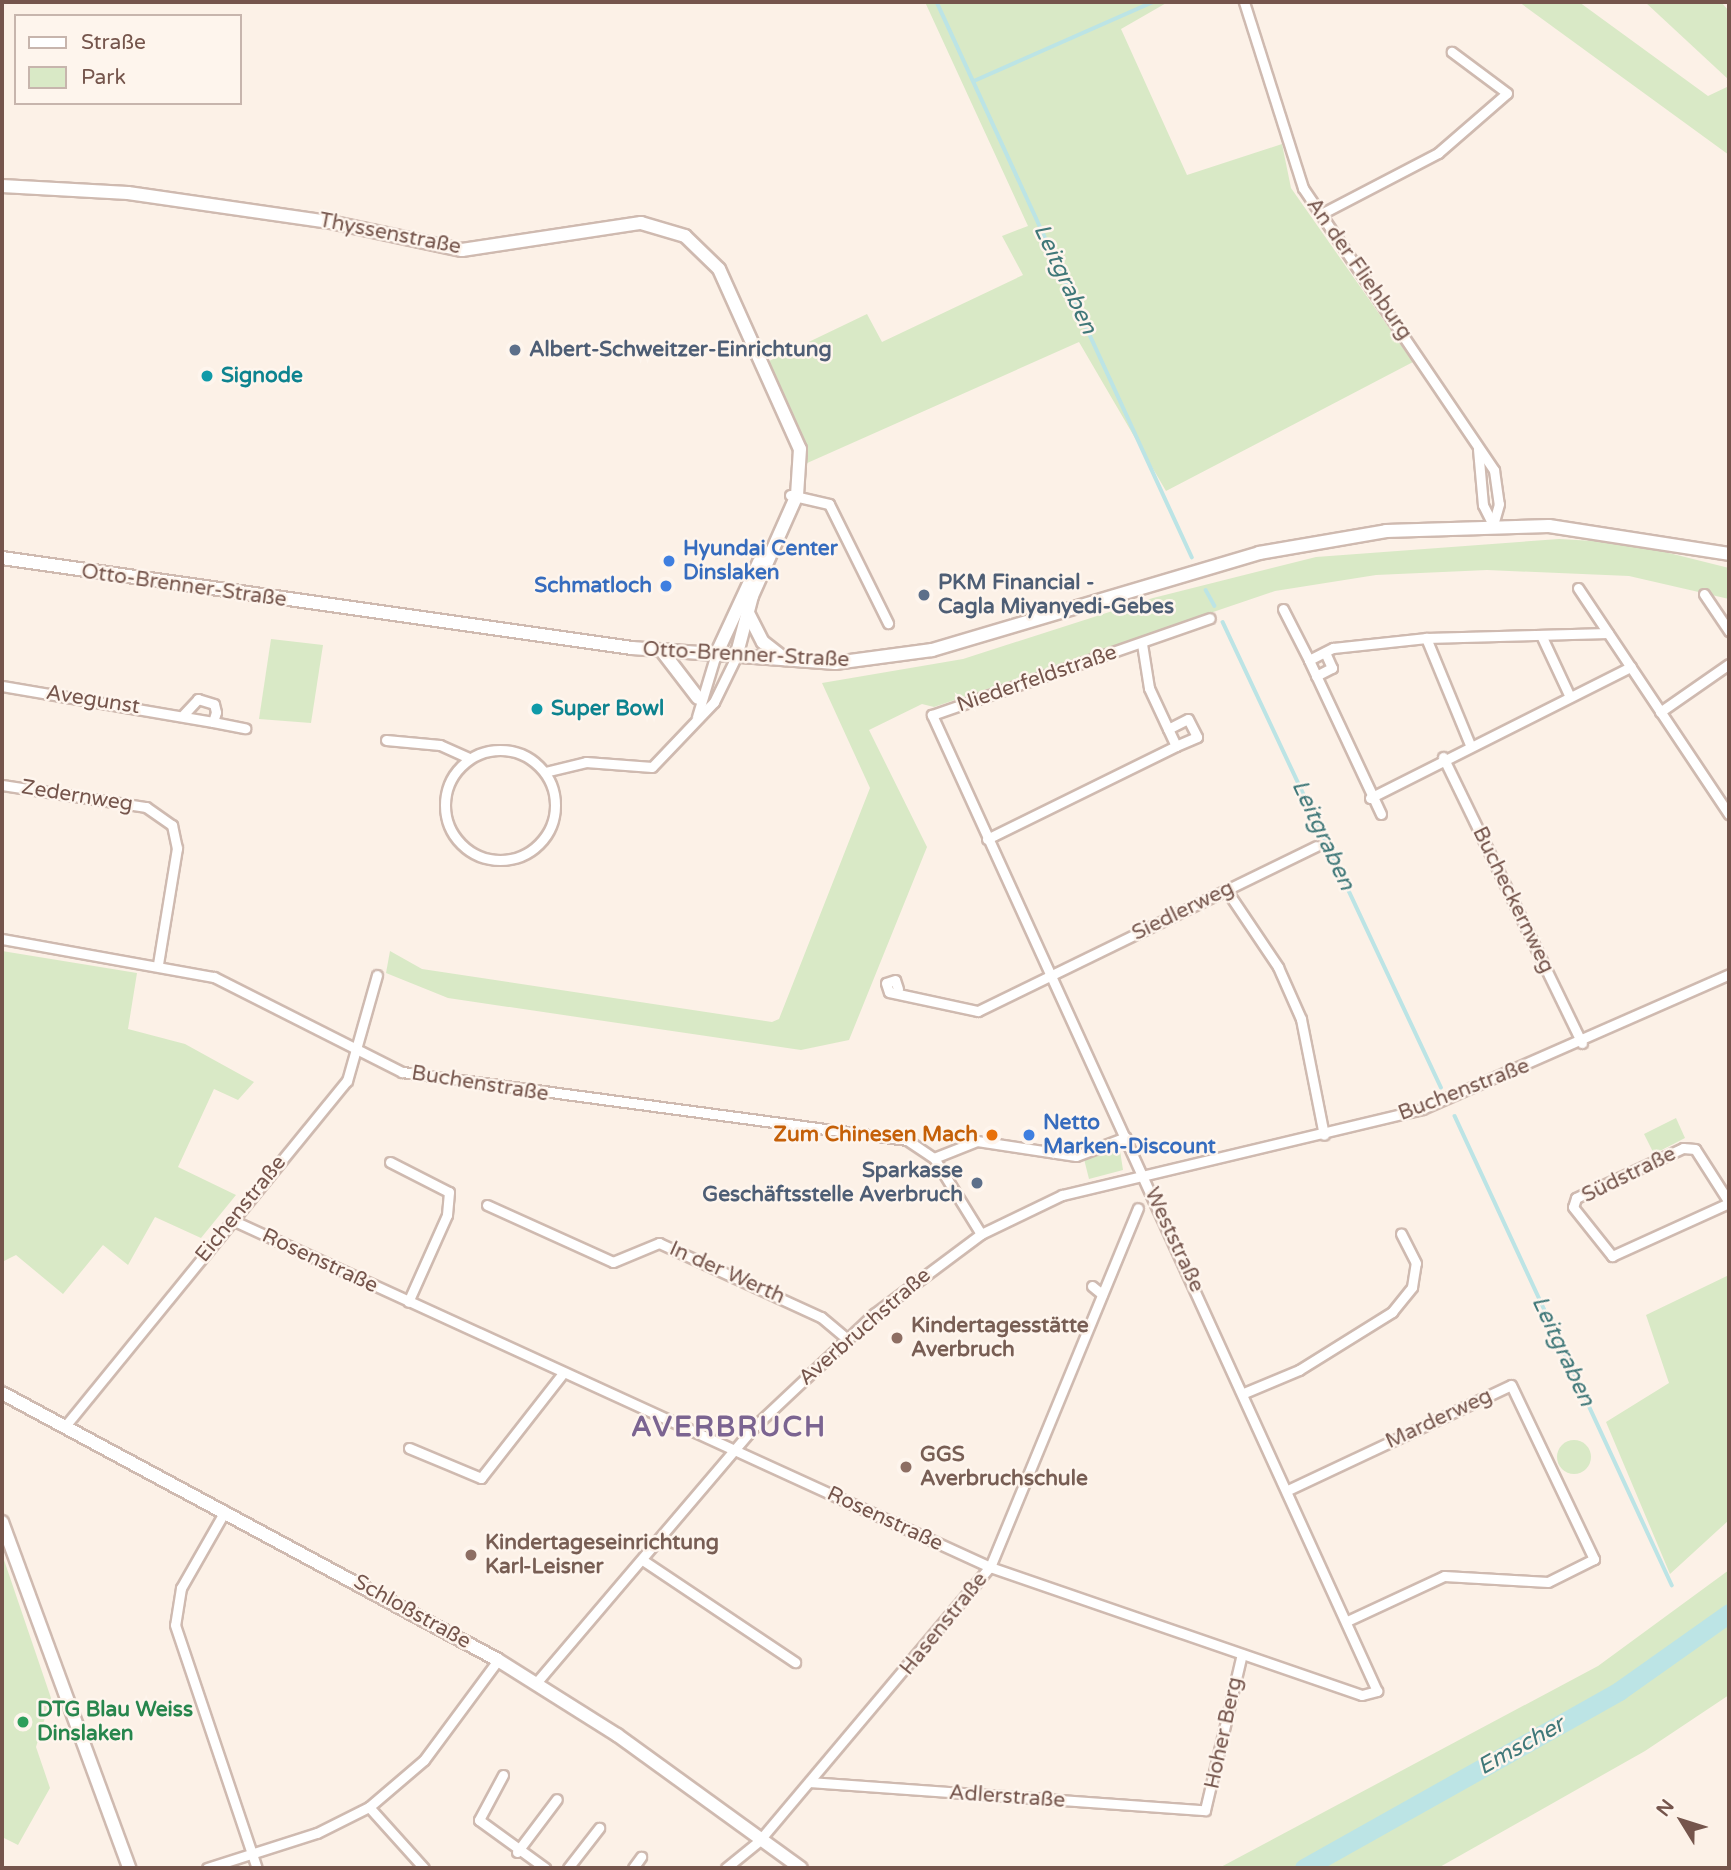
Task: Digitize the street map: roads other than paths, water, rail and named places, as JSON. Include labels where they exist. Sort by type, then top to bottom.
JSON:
[{"type":"street","name":"An der Fliehburg","points":[[1244,2],[1303,188],[1494,470],[1499,504],[1493,524]]},
{"type":"street","points":[[1321,214],[1438,153],[1507,93],[1452,52]]},
{"type":"street","name":"Thyssenstraße","points":[[2,186],[128,193],[330,222],[463,250],[641,223],[663,228],[695,243],[719,269],[790,422],[793,495],[748,613],[736,657]]},
{"type":"street","name":"An der Fliehburg","points":[[1477,443],[1483,505],[1493,524]]},
{"type":"street","points":[[793,495],[829,504],[888,624]]},
{"type":"street","name":"Thyssenstraße","points":[[715,656],[793,495]]},
{"type":"street","name":"Otto-Brenner-Straße","points":[[2,558],[662,651],[788,661],[881,660],[932,650],[1310,542],[1493,524],[1596,530],[1729,554]]},
{"type":"street","points":[[1578,589],[1729,814]]},
{"type":"street","points":[[1704,594],[1729,631]]},
{"type":"street","points":[[1283,609],[1309,660],[1370,798],[1381,814]]},
{"type":"street","points":[[748,613],[763,642],[788,661]]},
{"type":"street","name":"Niederfeldstraße","points":[[932,715],[1142,644],[1210,618]]},
{"type":"street","points":[[1309,660],[1325,652],[1426,638],[1608,633]]},
{"type":"street","points":[[1541,635],[1570,696]]},
{"type":"street","points":[[1426,638],[1470,745]]},
{"type":"street","name":"Niederfeldstraße","points":[[1142,644],[1149,688],[1176,746]]},
{"type":"street","points":[[662,651],[698,698]]},
{"type":"street","points":[[1316,676],[1332,668],[1325,652]]},
{"type":"street","points":[[696,717],[698,698],[715,656]]},
{"type":"street","points":[[545,772],[586,762],[652,767],[696,717],[714,702],[736,657]]},
{"type":"street","points":[[1660,712],[1729,664]]},
{"type":"street","points":[[1370,798],[1443,757],[1631,667]]},
{"type":"street","name":"Avegunst","points":[[2,686],[184,714],[245,728]]},
{"type":"street","points":[[184,714],[198,699],[207,700],[214,704],[213,722]]},
{"type":"street","name":"Weststraße","points":[[932,715],[1349,1620],[1377,1691]]},
{"type":"street","points":[[987,839],[1196,737],[1188,719],[1168,729]]},
{"type":"street","points":[[386,740],[440,745],[469,758]]},
{"type":"street","points":[[510,750],[545,772],[556,807],[552,825],[529,853],[493,861],[475,856],[449,828],[444,809],[455,772],[469,758],[510,750]]},
{"type":"street","name":"Bucheckernweg","points":[[1443,757],[1582,1043]]},
{"type":"street","name":"Zedernweg","points":[[2,785],[146,807],[172,825],[177,848],[158,964]]},
{"type":"street","name":"Siedlerweg","points":[[898,989],[965,1013],[1050,976],[1316,846]]},
{"type":"street","points":[[1227,891],[1278,967],[1301,1018],[1324,1135]]},
{"type":"street","name":"Buchenstraße","points":[[2,939],[158,964],[214,976],[360,1053],[402,1072],[491,1087],[695,1108],[907,1140],[934,1158],[981,1234]]},
{"type":"street","name":"Buchenstraße","points":[[1143,1174],[1324,1135],[1422,1109],[1582,1043],[1729,974]]},
{"type":"street","name":"Eichenstraße","points":[[66,1424],[347,1081],[360,1053],[377,975]]},
{"type":"street","points":[[934,1158],[977,1141],[1076,1156],[1126,1136]]},
{"type":"street","name":"Südstraße","points":[[1682,1148],[1695,1149],[1728,1201],[1612,1256],[1573,1207],[1576,1198],[1682,1148]]},
{"type":"street","points":[[390,1162],[449,1192],[447,1215],[408,1302]]},
{"type":"street","name":"Averbruchstraße","points":[[536,1683],[644,1561],[735,1454],[754,1427],[846,1338],[981,1234],[1062,1195],[1143,1174]]},
{"type":"street","name":"In der Werth","points":[[486,1205],[613,1262],[659,1243],[821,1317],[846,1338]]},
{"type":"street","name":"Hasenstraße","points":[[726,1868],[759,1841],[990,1567],[1138,1208]]},
{"type":"street","name":"Rosenstraße","points":[[232,1220],[735,1454],[766,1462],[990,1567],[1362,1695],[1377,1691]]},
{"type":"street","points":[[1244,1393],[1299,1370],[1392,1312],[1412,1287],[1416,1263],[1401,1234]]},
{"type":"street","points":[[1092,1286],[1102,1294]]},
{"type":"street","points":[[409,1448],[481,1478],[563,1373]]},
{"type":"street","name":"Marderweg","points":[[1288,1490],[1511,1385],[1594,1559],[1548,1582],[1444,1576],[1349,1620]]},
{"type":"street","name":"Schloßstraße","points":[[2,1393],[66,1424],[498,1660],[618,1735],[759,1841],[801,1868]]},
{"type":"street","points":[[225,1511],[181,1588],[175,1625],[257,1868]]},
{"type":"street","points":[[2,1522],[129,1868]]},
{"type":"street","points":[[644,1561],[794,1662]]},
{"type":"street","name":"Hoher Berg","points":[[1205,1810],[1242,1654]]},
{"type":"street","points":[[207,1868],[317,1833],[369,1807],[424,1760],[498,1660]]},
{"type":"street","points":[[503,1775],[479,1820],[517,1852],[545,1868]]},
{"type":"street","name":"Adlerstraße","points":[[810,1782],[1205,1810]]},
{"type":"street","points":[[517,1852],[557,1800]]},
{"type":"street","points":[[369,1807],[424,1868]]},
{"type":"street","points":[[568,1868],[600,1828]]},
{"type":"street","points":[[633,1868],[641,1857]]},
{"type":"waterway","name":"Leitgraben","points":[[937,2],[1192,557]]},
{"type":"waterway","points":[[974,81],[1153,2]]},
{"type":"waterway","name":"Leitgraben","points":[[1206,590],[1215,606]]},
{"type":"waterway","name":"Leitgraben","points":[[1223,622],[1441,1087]]},
{"type":"waterway","name":"Leitgraben","points":[[1455,1116],[1672,1585]]},
{"type":"waterway","name":"Emscher","points":[[1304,1868],[1619,1691],[1729,1613]]},
{"type":"place","name":"Albert-Schweitzer-Einrichtung","points":[[515,350]]},
{"type":"place","name":"Signode","points":[[207,376]]},
{"type":"place","name":"Hyundai Center Dinslaken","points":[[669,561]]},
{"type":"place","name":"Schmatloch","points":[[666,586]]},
{"type":"place","name":"PKM Financial - Cagla Miyanyedi-Gebes","points":[[924,595]]},
{"type":"place","name":"Super Bowl","points":[[537,709]]},
{"type":"place","name":"Zum Chinesen Mach","points":[[992,1135]]},
{"type":"place","name":"Netto Marken-Discount","points":[[1029,1135]]},
{"type":"place","name":"Sparkasse Geschäftsstelle Averbruch","points":[[977,1183]]},
{"type":"place","name":"Kindertagesstätte Averbruch","points":[[897,1338]]},
{"type":"place","name":"GGS Averbruchschule","points":[[906,1467]]},
{"type":"place","name":"Kindertageseinrichtung Karl-Leisner","points":[[471,1555]]},
{"type":"place","name":"DTG Blau Weiss Dinslaken","points":[[23,1722]]},
{"type":"district","name":"AVERBRUCH","points":[[729,1427]]}]
